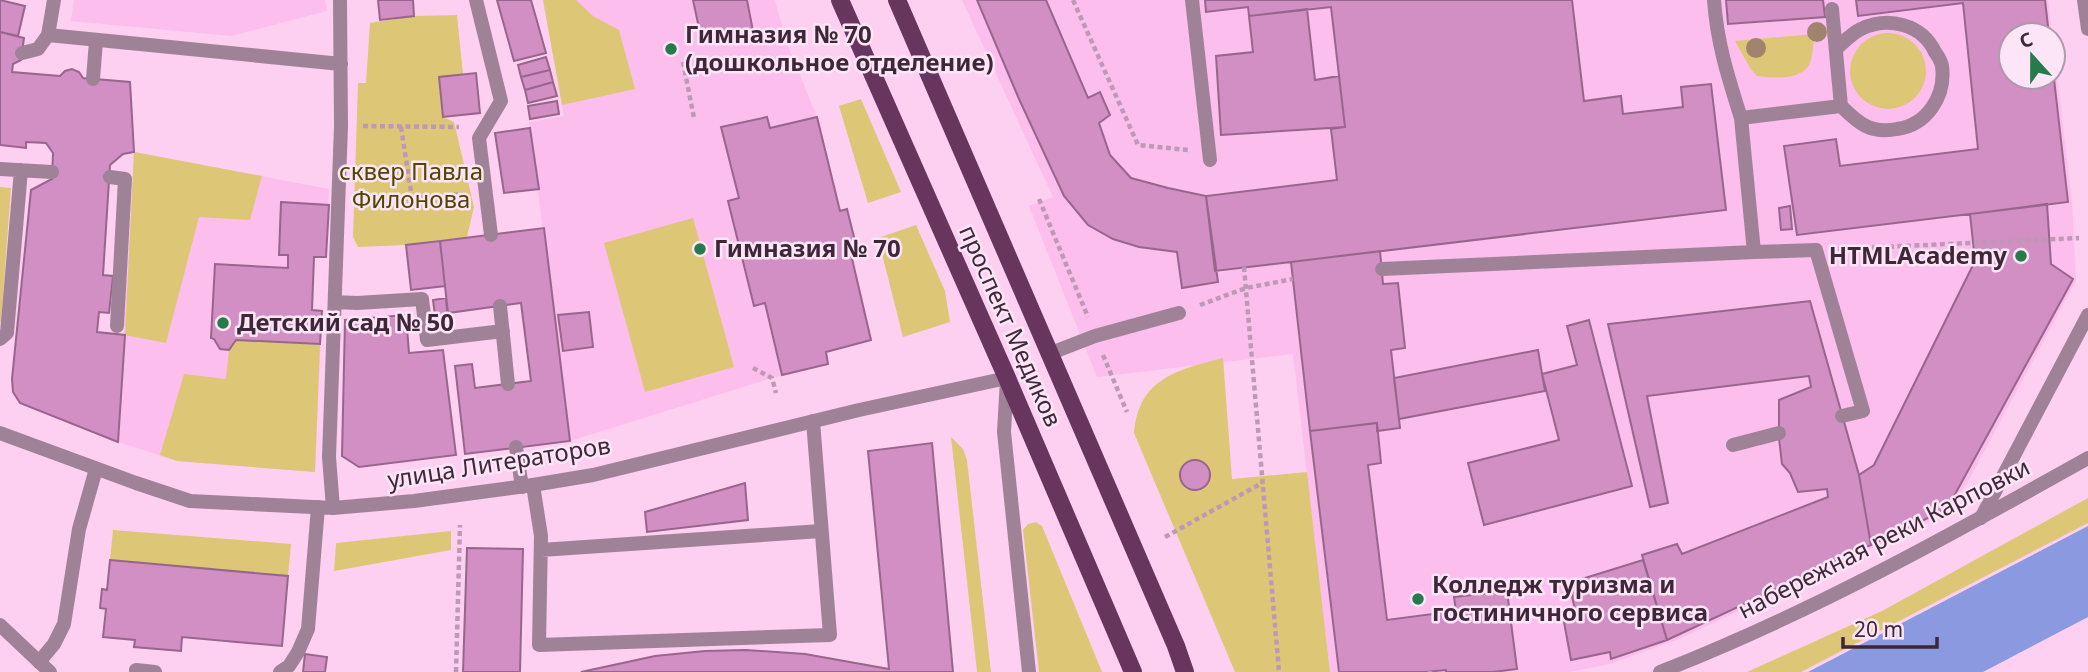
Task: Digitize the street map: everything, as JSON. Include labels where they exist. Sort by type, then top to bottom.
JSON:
[{"type":"main road","name":"проспект Медиков","points":[[840,0],[1133,672]]},
{"type":"main road","name":"проспект Медиков","points":[[897,0],[1051,353],[1185,672]]},
{"type":"street","points":[[22,53],[38,49],[48,35],[54,0]]},
{"type":"street","points":[[280,672],[289,666],[307,629],[325,508],[341,126],[340,0]]},
{"type":"street","points":[[476,0],[501,101],[479,138],[491,235]]},
{"type":"street","points":[[1192,0],[1210,156]]},
{"type":"street","points":[[1714,0],[1716,33],[1741,118],[1754,252]]},
{"type":"street","points":[[2084,0],[2088,29]]},
{"type":"street","points":[[1832,9],[1841,106],[1859,124],[1884,132],[1909,128],[1930,113],[1941,90],[1942,64],[1930,42],[1910,26],[1885,22],[1860,29],[1836,49]]},
{"type":"street","points":[[48,35],[341,64]]},
{"type":"street","points":[[93,79],[96,41]]},
{"type":"street","points":[[1741,118],[1841,106]]},
{"type":"street","points":[[0,169],[52,172]]},
{"type":"street","points":[[0,339],[7,333],[21,170]]},
{"type":"street","points":[[110,177],[125,178],[117,326]]},
{"type":"street","points":[[1382,269],[1816,250],[1863,411],[1842,416]]},
{"type":"street","points":[[335,302],[422,299],[427,340],[503,331]]},
{"type":"street","points":[[500,306],[508,384]]},
{"type":"street","points":[[1051,353],[1095,336],[1179,313]]},
{"type":"street","points":[[1981,519],[2088,315]]},
{"type":"street","points":[[1007,378],[1004,432],[1029,672]]},
{"type":"street","name":"улица Литераторов","points":[[0,433],[190,501],[325,508],[414,501],[593,475],[813,421],[1007,378]]},
{"type":"street","points":[[516,447],[541,536],[539,645],[830,635],[813,421]]},
{"type":"street","points":[[1733,446],[1779,433]]},
{"type":"street","name":"набережная реки Карповки","points":[[1660,672],[1865,580],[1981,519],[2088,458]]},
{"type":"street","points":[[0,625],[44,667],[64,624],[79,529],[96,469]]},
{"type":"street","points":[[541,550],[821,531]]},
{"type":"street","points":[[136,670],[155,672]]},
{"type":"path","points":[[1073,0],[1138,145],[1210,156]]},
{"type":"path","points":[[683,62],[694,118]]},
{"type":"path","points":[[341,126],[485,128]]},
{"type":"path","points":[[401,127],[412,198]]},
{"type":"path","points":[[338,205],[486,191]]},
{"type":"path","points":[[1039,199],[1126,412]]},
{"type":"path","points":[[1816,250],[2079,238]]},
{"type":"path","points":[[1244,267],[1279,672]]},
{"type":"path","points":[[1179,313],[1246,288],[1293,279]]},
{"type":"path","points":[[753,368],[772,378],[776,393]]},
{"type":"path","points":[[1165,537],[1262,483]]},
{"type":"path","points":[[456,672],[460,524]]},
{"type":"shaded area","points":[[74,0],[325,0],[327,11],[231,36],[71,21]]},
{"type":"shaded area","name":"Гимназия № 70","points":[[543,0],[775,0],[786,41],[817,117],[840,211],[847,209],[857,249],[850,251],[871,340],[826,352],[828,364],[772,378],[570,441],[529,122],[564,116]]},
{"type":"shaded area","points":[[962,0],[2048,0],[2050,21],[1997,21],[1997,91],[2059,91],[2072,201],[2076,281],[1952,511],[1679,639],[1610,664],[1569,672],[1330,672],[1293,354],[1097,377],[1029,206],[1053,197]]},
{"type":"shaded area","name":"Детский сад № 50","points":[[134,152],[329,189],[326,257],[314,257],[312,310],[322,311],[315,472],[177,461],[118,442]]},
{"type":"green space","points":[[543,0],[576,0],[593,16],[619,30],[635,89],[562,105]]},
{"type":"green space","name":"сквер Павла Филонова","points":[[457,15],[463,74],[439,78],[443,117],[454,122],[474,207],[467,237],[406,245],[358,247],[353,237],[358,83],[366,83],[370,23],[414,16]]},
{"type":"green space","points":[[1896,33],[1909,39],[1920,50],[1926,63],[1924,86],[1909,103],[1896,109],[1880,109],[1867,103],[1852,86],[1850,63],[1856,50],[1873,35]]},
{"type":"green space","points":[[1815,34],[1812,56],[1806,69],[1786,77],[1757,76],[1735,41]]},
{"type":"green space","points":[[861,99],[901,192],[868,203],[839,106]]},
{"type":"green space","points":[[134,152],[262,176],[250,220],[199,217],[166,343],[125,335]]},
{"type":"green space","points":[[0,187],[11,188],[1,322],[0,322]]},
{"type":"green space","points":[[693,218],[734,367],[645,392],[604,243]]},
{"type":"green space","points":[[916,225],[945,291],[950,322],[903,337],[878,238]]},
{"type":"green space","points":[[236,340],[320,344],[315,472],[177,461],[160,455],[184,374],[226,379],[229,350]]},
{"type":"green space","points":[[1223,358],[1232,479],[1307,472],[1330,672],[1235,672],[1134,433],[1137,414],[1152,388],[1163,379],[1190,367]],"holes":[[[1191,460],[1203,462],[1210,472],[1209,483],[1199,491],[1187,489],[1180,479],[1182,467]]]},
{"type":"green space","points":[[951,437],[963,449],[967,460],[991,672],[977,672]]},
{"type":"green space","points":[[2088,498],[2088,523],[1801,672],[1747,672],[1882,611]]},
{"type":"green space","points":[[1036,522],[1042,526],[1102,672],[1039,672],[1023,530],[1028,524]]},
{"type":"green space","points":[[113,530],[291,544],[288,576],[110,560]]},
{"type":"green space","points":[[451,531],[451,550],[334,571],[336,543]]},
{"type":"water","points":[[2088,526],[2088,617],[1983,672],[1808,672]]},
{"type":"building","points":[[0,0],[25,6],[18,36],[0,32]]},
{"type":"building","points":[[378,0],[413,0],[414,16],[380,20]]},
{"type":"building","points":[[497,0],[531,0],[546,53],[514,61]]},
{"type":"building","points":[[693,0],[747,0],[753,31],[719,41],[718,38],[702,42]]},
{"type":"building","points":[[977,0],[1046,0],[1088,98],[1100,92],[1110,115],[1099,123],[1110,155],[1131,178],[1206,196],[1218,282],[1182,288],[1177,252],[1139,247],[1113,239],[1088,225],[1064,196]]},
{"type":"building","points":[[1205,0],[1572,0],[1584,101],[1621,96],[1623,114],[1683,107],[1681,87],[1711,84],[1726,210],[1215,271],[1206,196],[1337,180],[1331,129],[1345,127],[1331,7],[1249,16],[1248,7],[1206,12]]},
{"type":"building","points":[[1726,0],[1823,0],[1825,17],[1728,24]]},
{"type":"building","points":[[1856,0],[2045,0],[2047,21],[1997,21],[1997,91],[2055,91],[2068,202],[1797,235],[1784,146],[1836,139],[1840,166],[1978,149],[1963,3],[1858,16]]},
{"type":"building","points":[[1307,9],[1315,80],[1339,76],[1345,127],[1221,135],[1216,56],[1253,52],[1249,16]]},
{"type":"building","points":[[0,32],[24,38],[21,60],[13,64],[12,72],[60,76],[72,69],[79,72],[83,78],[130,82],[134,152],[123,154],[110,165],[103,275],[113,276],[109,313],[99,312],[97,332],[125,335],[118,442],[20,403],[13,392],[12,379],[31,190],[52,179],[53,153],[46,143],[26,142],[26,148],[0,145]]},
{"type":"building","points":[[546,57],[550,70],[521,77],[518,65]]},
{"type":"building","points":[[550,70],[553,82],[525,90],[521,77]]},
{"type":"building","points":[[476,73],[480,113],[443,117],[439,77]]},
{"type":"building","points":[[553,82],[557,96],[528,103],[525,90]]},
{"type":"building","points":[[557,101],[559,114],[530,119],[528,106]]},
{"type":"building","points":[[767,117],[770,128],[817,117],[840,211],[847,209],[857,249],[850,250],[871,340],[826,352],[828,364],[782,375],[765,303],[754,306],[728,201],[739,198],[721,127]]},
{"type":"building","points":[[530,128],[539,189],[504,193],[495,133]]},
{"type":"building","points":[[281,202],[329,205],[326,257],[314,257],[312,310],[322,311],[320,344],[236,340],[229,350],[220,349],[211,338],[215,264],[288,268],[288,255],[279,255]]},
{"type":"building","points":[[2047,204],[2051,264],[2073,279],[1947,509],[1871,545],[1859,475],[1874,465],[1975,261],[1970,214]]},
{"type":"building","points":[[1790,206],[1792,229],[1781,230],[1779,208]]},
{"type":"building","points":[[544,228],[570,441],[465,454],[455,366],[472,364],[475,388],[531,381],[521,303],[448,313],[440,241]]},
{"type":"building","points":[[440,241],[445,286],[411,290],[406,245]]},
{"type":"building","points":[[1380,251],[1383,284],[1398,283],[1405,348],[1391,350],[1400,428],[1377,431],[1377,423],[1310,431],[1291,262]]},
{"type":"building","points":[[446,298],[448,322],[436,323],[433,300]]},
{"type":"building","points":[[1810,301],[1859,475],[1871,545],[1667,640],[1642,555],[1677,544],[1682,554],[1828,497],[1827,489],[1798,492],[1790,473],[1782,464],[1779,400],[1811,387],[1809,376],[1647,396],[1668,503],[1650,507],[1608,324]]},
{"type":"building","points":[[589,312],[593,347],[563,351],[558,315]]},
{"type":"building","points":[[406,315],[409,353],[443,350],[456,455],[359,467],[342,456],[345,320]]},
{"type":"building","points":[[1589,320],[1632,486],[1484,525],[1468,463],[1559,440],[1542,374],[1577,365],[1567,326]]},
{"type":"building","points":[[1538,350],[1545,391],[1399,419],[1394,378]]},
{"type":"building","points":[[1377,423],[1381,463],[1368,465],[1387,620],[1456,611],[1454,597],[1507,591],[1517,669],[1493,672],[1339,672],[1310,431]]},
{"type":"building","points":[[932,443],[953,672],[581,672],[655,656],[746,650],[805,654],[889,669],[868,451]]},
{"type":"building","points":[[1195,460],[1201,461],[1209,469],[1209,481],[1201,489],[1195,490],[1189,489],[1181,481],[1180,475],[1181,469],[1189,461]]},
{"type":"building","points":[[745,483],[748,520],[647,532],[645,512]]},
{"type":"building","points":[[467,548],[523,549],[520,672],[463,672]]},
{"type":"building","points":[[110,560],[288,576],[282,646],[182,637],[181,651],[134,647],[135,640],[103,637],[106,609],[100,608],[102,589],[107,590]]},
{"type":"building","points":[[1643,560],[1667,640],[1611,659],[1610,652],[1571,660],[1564,622],[1577,619],[1569,583]]},
{"type":"building","points":[[305,654],[327,657],[325,672],[303,672]]},
{"type":"place","name":"Гимназия № 70 (дошкольное отделение)","points":[[671,49]]},
{"type":"place","name":"Гимназия № 70","points":[[700,249]]},
{"type":"place","name":"HTMLAcademy","points":[[2021,256]]},
{"type":"place","name":"Детский сад № 50","points":[[223,323]]},
{"type":"place","name":"Колледж туризма и гостиничного сервиса","points":[[1418,599]]}]
